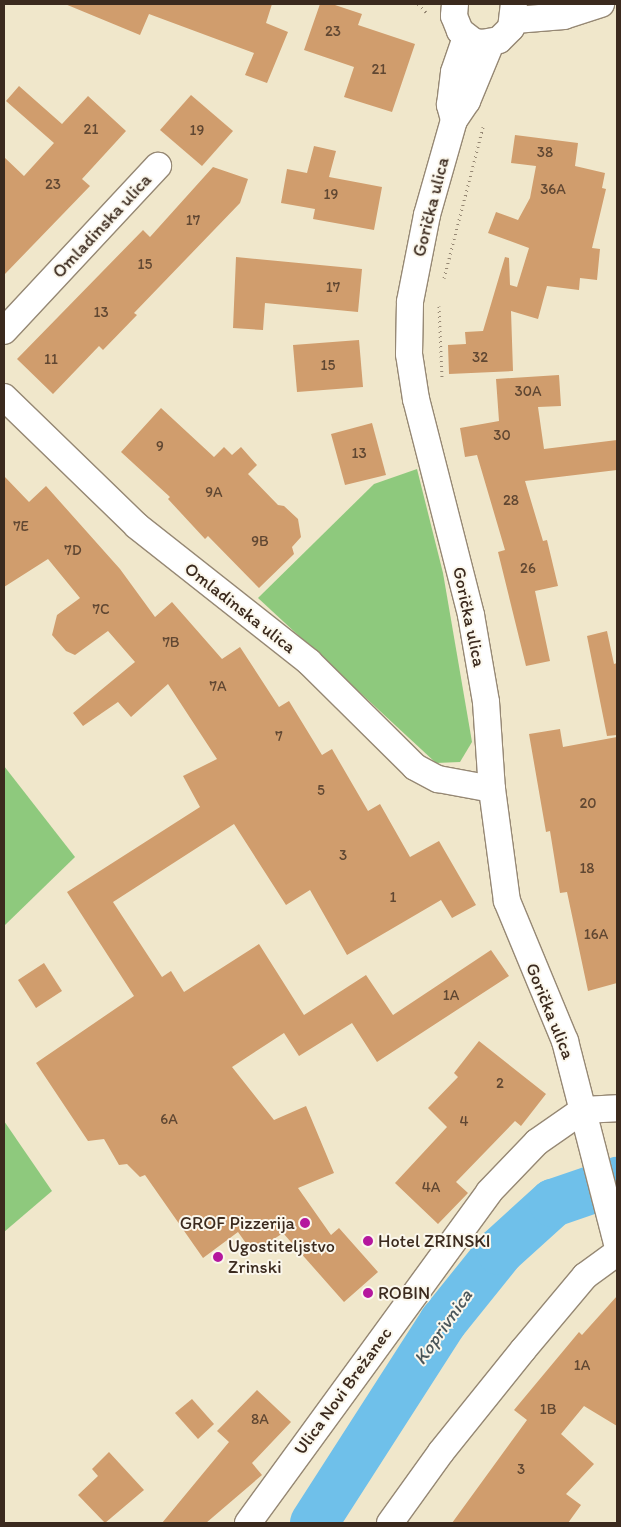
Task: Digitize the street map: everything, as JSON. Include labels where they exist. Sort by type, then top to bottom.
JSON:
[{"type":"street","points":[[453,5],[456,24],[466,37],[474,42],[492,43],[506,35],[515,12],[564,16],[601,4]]},
{"type":"street","name":"Gorička ulica","points":[[454,120],[450,105],[454,72],[466,37]]},
{"type":"street","name":"Gorička ulica","points":[[492,43],[467,101],[454,120],[418,259],[410,302],[409,354],[416,399],[471,615],[486,702],[492,790],[508,901],[565,1041],[616,1243]]},
{"type":"street","name":"Omladinska ulica","points":[[4,331],[158,166]]},
{"type":"street","name":"Omladinska ulica","points":[[4,397],[137,526],[309,662],[415,767],[438,779],[492,790]]},
{"type":"street","points":[[583,1110],[617,1108]]},
{"type":"street","name":"Ulica Novi Brežanec","points":[[248,1523],[490,1192],[537,1142],[583,1110]]},
{"type":"street","points":[[390,1523],[441,1452],[522,1350],[616,1243]]},
{"type":"green space","points":[[417,469],[443,573],[472,742],[460,762],[436,763],[258,598],[374,484]]},
{"type":"green space","points":[[4,766],[75,857],[4,926]]},
{"type":"green space","points":[[4,1121],[52,1191],[4,1232]]},
{"type":"building","points":[[65,4],[272,4],[266,23],[288,32],[267,83],[245,75],[254,53],[149,14],[140,35]]},
{"type":"building","points":[[320,4],[332,4],[362,14],[358,25],[415,44],[392,112],[344,97],[354,67],[304,50]]},
{"type":"building","points":[[19,86],[62,124],[88,96],[126,131],[82,179],[90,186],[4,275],[4,157],[24,176],[54,143],[6,101]]},
{"type":"building","points":[[191,95],[233,131],[202,166],[160,130]]},
{"type":"building","points":[[515,135],[578,143],[575,166],[605,173],[602,188],[606,189],[592,248],[600,249],[597,280],[580,278],[579,290],[547,286],[538,319],[511,311],[513,371],[449,374],[448,345],[466,344],[465,332],[483,331],[505,257],[509,258],[510,285],[517,287],[529,248],[488,233],[496,212],[518,220],[530,198],[536,166],[511,163]]},
{"type":"building","points":[[314,146],[336,151],[329,177],[382,187],[374,230],[313,219],[315,209],[281,203],[287,169],[307,173]]},
{"type":"building","points":[[213,167],[248,179],[240,203],[134,313],[137,315],[103,350],[99,346],[53,394],[17,359],[143,230],[150,237]]},
{"type":"building","points":[[236,257],[362,269],[358,312],[265,303],[263,330],[233,328]]},
{"type":"building","points":[[359,340],[363,387],[297,392],[293,345]]},
{"type":"building","points":[[559,375],[561,406],[538,407],[544,449],[617,440],[617,470],[525,481],[543,541],[547,540],[558,586],[535,591],[550,661],[526,666],[498,552],[505,550],[477,455],[465,457],[460,428],[499,421],[496,379]]},
{"type":"building","points":[[161,408],[214,457],[224,447],[232,455],[241,447],[257,465],[248,474],[278,505],[284,506],[298,519],[301,537],[292,547],[294,554],[259,588],[208,536],[205,539],[168,499],[170,497],[121,452]]},
{"type":"building","points":[[372,423],[386,475],[345,485],[331,434]]},
{"type":"building","points":[[4,476],[29,502],[46,486],[120,569],[155,617],[172,602],[222,659],[240,647],[279,707],[289,701],[322,755],[332,749],[368,811],[380,804],[410,857],[439,841],[476,905],[452,918],[441,900],[347,955],[310,890],[286,905],[234,824],[113,902],[162,977],[171,971],[184,992],[259,944],[304,1015],[366,975],[393,1015],[491,950],[509,976],[377,1062],[352,1023],[299,1056],[284,1033],[232,1067],[274,1120],[306,1106],[334,1173],[298,1188],[331,1235],[339,1228],[378,1272],[344,1302],[283,1233],[253,1253],[238,1232],[203,1258],[145,1175],[140,1177],[127,1164],[119,1165],[104,1139],[88,1141],[36,1063],[134,996],[67,892],[200,807],[183,776],[217,759],[168,684],[131,717],[118,702],[83,726],[73,713],[135,662],[108,631],[75,655],[66,651],[52,635],[57,615],[80,598],[48,559],[4,587]]},
{"type":"building","points":[[607,631],[614,664],[617,663],[617,735],[607,736],[587,636]]},
{"type":"building","points":[[560,729],[563,747],[617,737],[617,983],[588,991],[567,892],[560,893],[550,831],[546,832],[529,734]]},
{"type":"building","points":[[44,963],[62,991],[36,1008],[18,980]]},
{"type":"building","points":[[479,1041],[546,1094],[521,1126],[515,1121],[456,1182],[468,1193],[438,1224],[395,1183],[447,1127],[428,1108],[458,1077],[454,1073]]},
{"type":"building","points":[[617,1296],[617,1426],[584,1406],[561,1434],[594,1464],[566,1494],[581,1505],[568,1523],[452,1523],[527,1420],[514,1410],[579,1332],[582,1335]]},
{"type":"building","points":[[257,1390],[291,1422],[252,1463],[262,1475],[206,1523],[162,1523],[229,1442],[217,1431]]},
{"type":"building","points":[[192,1399],[214,1424],[198,1439],[175,1413]]},
{"type":"building","points":[[109,1452],[144,1490],[105,1523],[78,1495],[98,1476],[92,1469]]},
{"type":"waterway","name":"Koprivnica","points":[[314,1523],[443,1322],[500,1251],[553,1203],[617,1181]]},
{"type":"place","name":"GROF Pizzerija","points":[[305,1223]]},
{"type":"place","name":"Hotel ZRINSKI","points":[[368,1241]]},
{"type":"place","name":"Ugostiteljstvo Zrinski","points":[[218,1257]]},
{"type":"place","name":"ROBIN","points":[[368,1293]]}]
